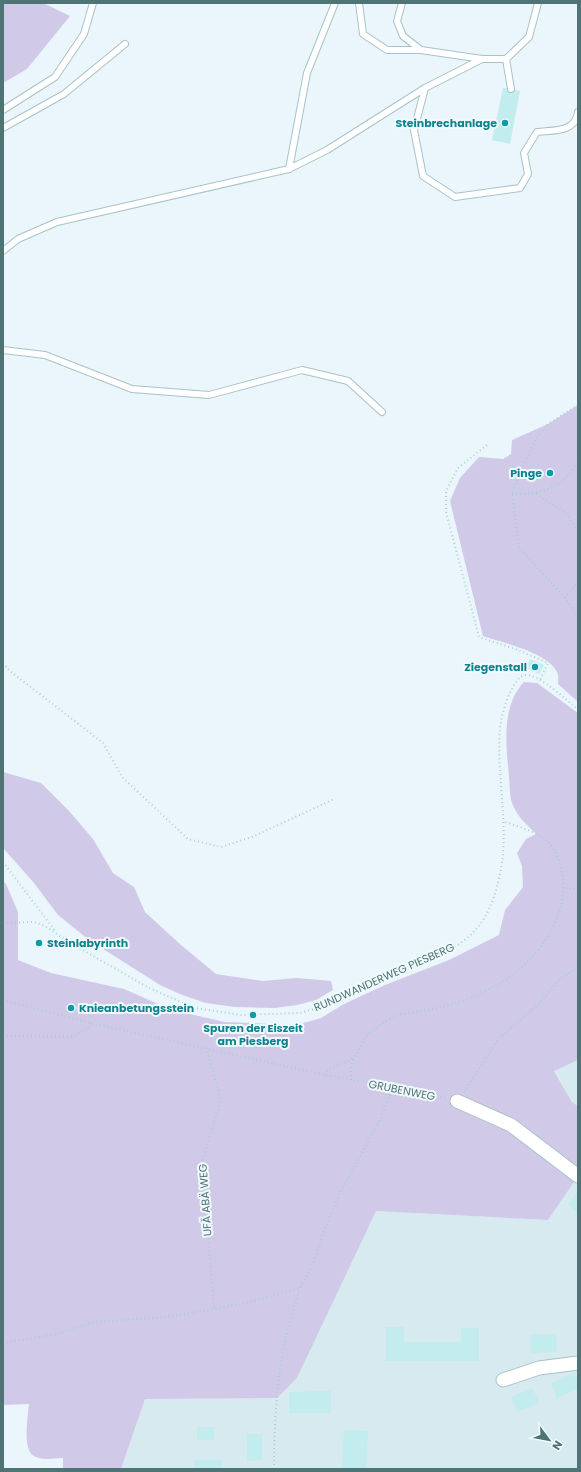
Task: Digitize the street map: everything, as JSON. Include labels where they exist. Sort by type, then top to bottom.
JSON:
[{"type":"street","points":[[457,1102],[511,1125],[578,1176]]},
{"type":"street","points":[[503,1380],[539,1368],[578,1364]]},
{"type":"lane","points":[[3,110],[55,77],[84,34],[93,3]]},
{"type":"lane","points":[[289,169],[308,73],[335,3]]},
{"type":"lane","points":[[359,3],[363,34],[388,50],[421,50],[482,59],[506,59],[529,37],[538,3]]},
{"type":"lane","points":[[402,3],[397,21],[402,36],[421,50]]},
{"type":"lane","points":[[3,128],[64,94],[125,44]]},
{"type":"lane","points":[[3,251],[18,239],[57,222],[289,169],[327,150],[425,88],[482,59]]},
{"type":"lane","points":[[506,59],[511,89]]},
{"type":"lane","points":[[425,88],[414,130],[423,176],[455,196],[520,188],[528,174],[524,153],[537,132],[568,129],[577,120],[578,112]]},
{"type":"lane","points":[[3,350],[45,355],[132,389],[209,396],[302,370],[348,381],[382,412]]},
{"type":"path","points":[[578,405],[548,424],[536,439],[519,474],[512,494],[519,547],[565,598],[578,618]]},
{"type":"path","points":[[487,445],[458,468],[446,491],[446,512],[479,637],[518,650],[548,664],[540,680]]},
{"type":"path","points":[[512,494],[535,494],[556,486],[573,470],[578,460]]},
{"type":"path","points":[[535,494],[565,512],[578,530]]},
{"type":"path","points":[[565,598],[578,582]]},
{"type":"path","points":[[3,663],[10,671],[103,743],[122,777],[188,839],[221,847],[252,837],[334,799]]},
{"type":"path","name":"RUNDWANDERWEG PIESBERG","points":[[3,922],[34,922],[46,926],[86,953],[149,988],[195,1008],[241,1014],[300,1013],[324,1006],[356,989],[441,954],[467,939],[479,927],[494,895],[500,873],[503,821],[500,728],[502,714],[512,688],[520,678],[525,675],[536,677],[578,709]]},
{"type":"path","points":[[352,1080],[351,1067],[355,1057],[372,1030],[396,1016],[459,1003],[491,988],[515,974],[551,935],[561,913],[566,888],[560,864],[551,845],[536,834],[503,821]]},
{"type":"path","points":[[3,862],[58,934]]},
{"type":"path","points":[[566,888],[578,889]]},
{"type":"path","points":[[457,1102],[499,1038],[536,1006],[561,978],[578,968]]},
{"type":"path","name":"GRUBENWEG","points":[[3,1000],[91,1023],[325,1075],[423,1092],[457,1102]]},
{"type":"path","points":[[3,1036],[73,1036],[89,1027],[91,1023]]},
{"type":"path","name":"UFÄ ABÄ WEG","points":[[206,1048],[221,1100],[202,1161],[214,1309]]},
{"type":"path","points":[[325,1075],[328,1068],[344,1063],[355,1057]]},
{"type":"path","points":[[274,1469],[276,1408],[279,1379],[283,1353],[300,1288],[314,1261],[325,1228],[341,1191],[379,1122],[393,1087]]},
{"type":"path","points":[[3,1343],[57,1334],[94,1322],[167,1317],[214,1309],[250,1302],[300,1288]]},
{"type":"shaded area","points":[[3,3],[43,3],[70,16],[27,69],[3,83]]},
{"type":"shaded area","points":[[578,405],[578,702],[558,684],[557,672],[545,659],[524,649],[483,636],[450,501],[460,478],[479,457],[503,459],[511,454],[512,440],[548,424]]},
{"type":"shaded area","points":[[524,682],[537,683],[578,713],[578,1060],[554,1071],[572,1102],[578,1106],[578,1176],[548,1220],[376,1211],[297,1378],[277,1398],[145,1399],[121,1469],[63,1469],[63,1458],[37,1458],[30,1453],[28,1447],[27,1424],[29,1404],[3,1405],[3,881],[6,884],[18,912],[18,960],[51,973],[124,989],[172,1010],[225,1022],[297,1025],[321,1018],[344,1004],[385,985],[449,960],[499,935],[505,910],[523,887],[522,866],[517,853],[526,839],[536,834],[516,812],[510,793],[506,739],[508,714],[517,692]]},
{"type":"shaded area","points":[[3,772],[41,783],[69,811],[93,839],[113,873],[134,887],[145,912],[216,974],[263,981],[297,978],[331,981],[333,990],[316,1000],[297,1005],[275,1008],[235,1007],[206,1003],[182,995],[160,985],[89,940],[58,915],[34,883],[3,848]]},
{"type":"shaded area","points":[[578,1060],[578,1106],[572,1102],[554,1070]]},
{"type":"shaded area","points":[[577,1176],[578,1469],[121,1469],[145,1399],[276,1398],[297,1378],[375,1211],[548,1220]]},
{"type":"building","name":"Steinbrechanlage","points":[[503,88],[506,88],[510,93],[515,90],[520,91],[510,144],[492,140]]},
{"type":"building","name":"Ziegenstall","points":[[530,659],[544,665],[539,674],[526,668]]},
{"type":"building","points":[[578,1191],[578,1213],[568,1205]]},
{"type":"building","points":[[386,1327],[404,1327],[404,1342],[461,1342],[461,1328],[479,1328],[479,1361],[386,1361]]},
{"type":"building","points":[[556,1334],[557,1352],[531,1353],[530,1335]]},
{"type":"building","points":[[575,1373],[578,1381],[578,1389],[557,1398],[551,1383]]},
{"type":"building","points":[[533,1388],[539,1403],[517,1412],[511,1397]]},
{"type":"building","points":[[331,1391],[331,1413],[289,1413],[289,1392]]},
{"type":"building","points":[[197,1427],[214,1427],[214,1440],[197,1440]]},
{"type":"building","points":[[344,1430],[368,1431],[366,1469],[342,1469]]},
{"type":"building","points":[[247,1434],[262,1434],[262,1460],[247,1461]]},
{"type":"building","points":[[194,1460],[222,1460],[222,1469],[194,1469]]},
{"type":"place","name":"Steinbrechanlage","points":[[505,123]]},
{"type":"place","name":"Pinge","points":[[550,473]]},
{"type":"place","name":"Ziegenstall","points":[[535,667]]},
{"type":"place","name":"Steinlabyrinth","points":[[39,943]]},
{"type":"place","name":"Knieanbetungsstein","points":[[71,1008]]},
{"type":"place","name":"Spuren der Eiszeit am Piesberg","points":[[253,1015]]}]
